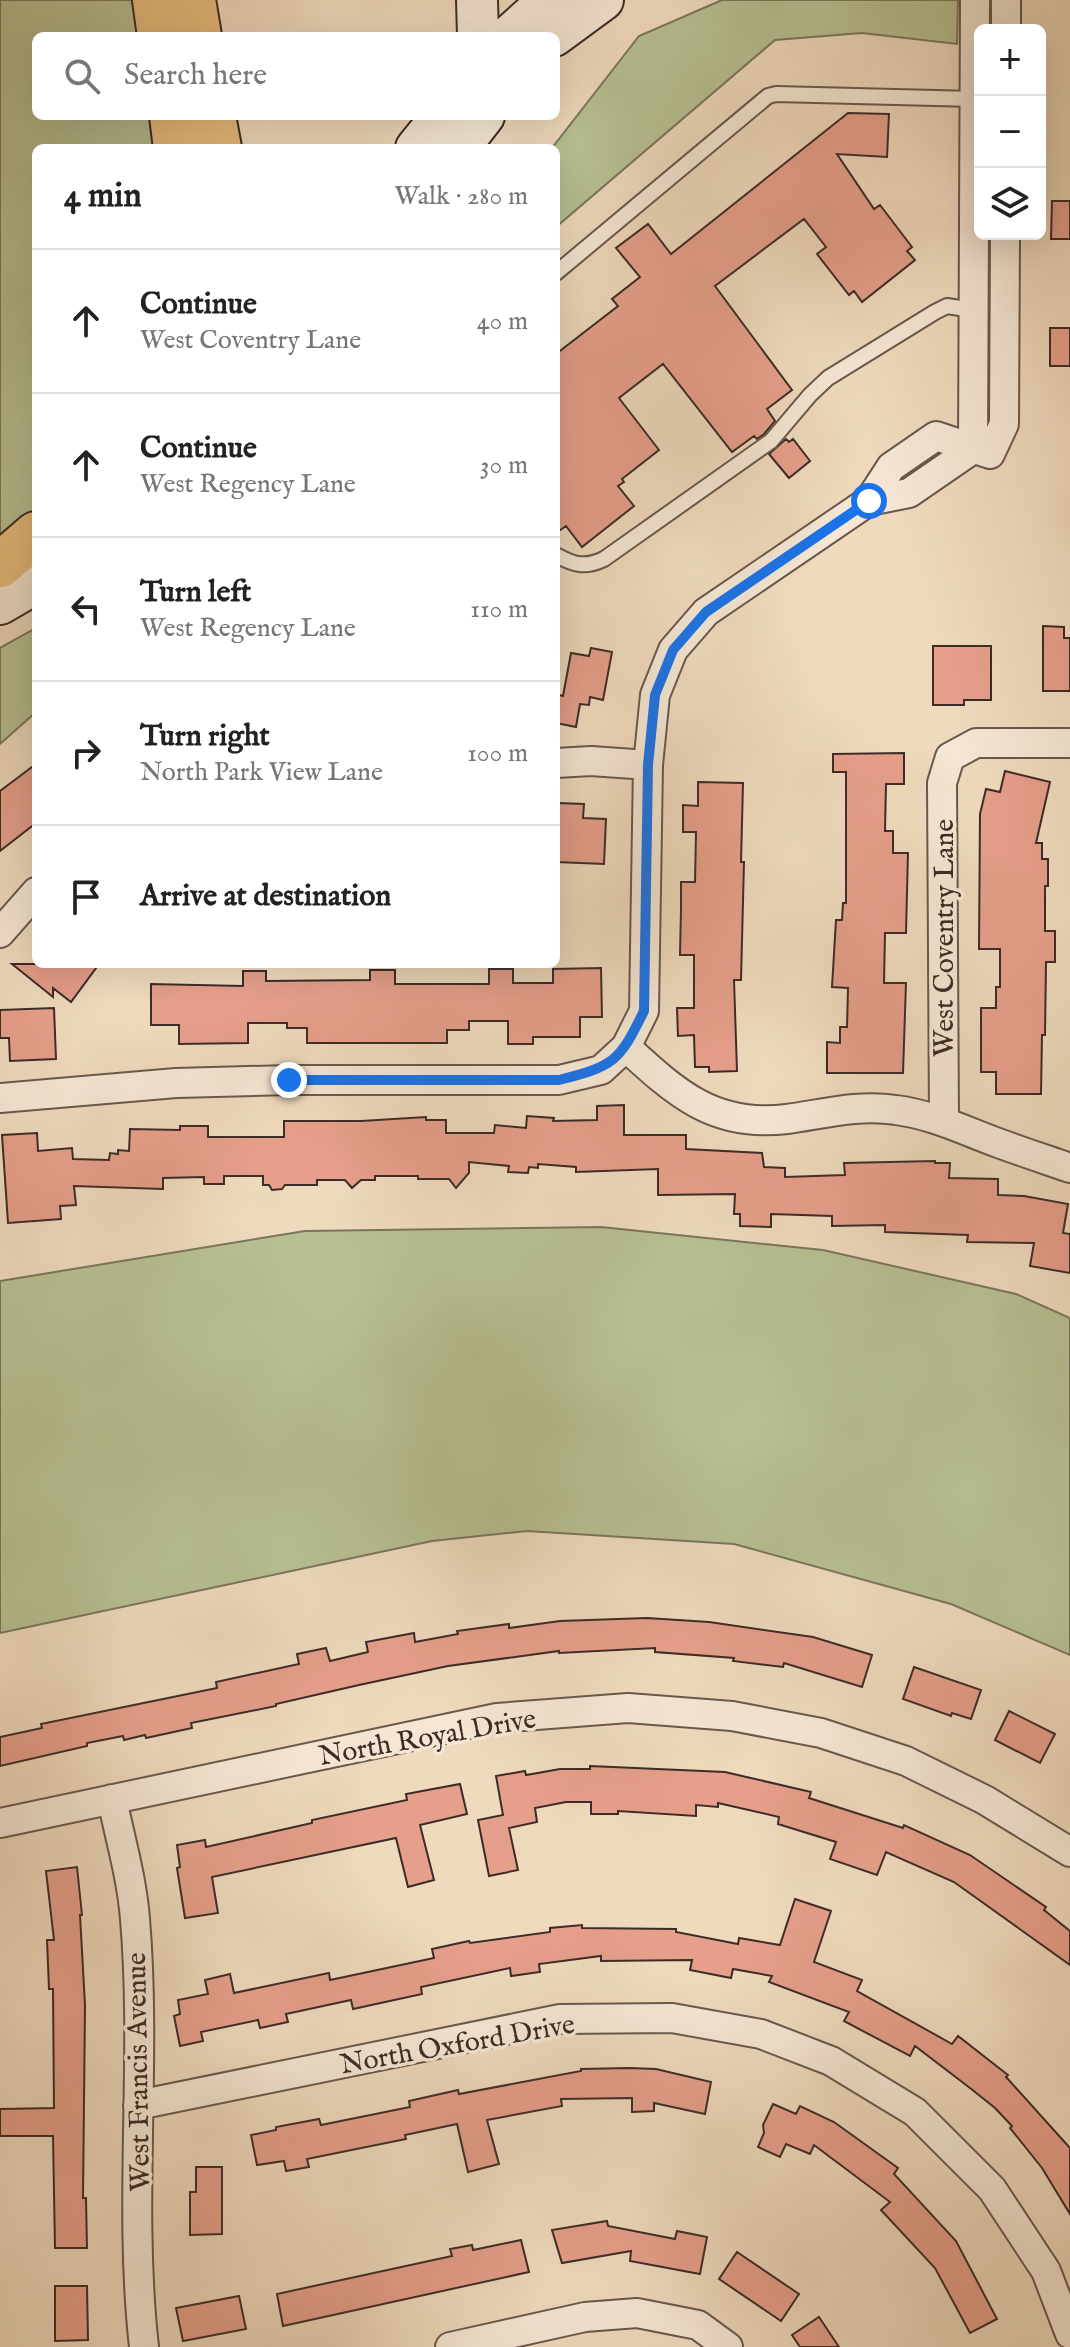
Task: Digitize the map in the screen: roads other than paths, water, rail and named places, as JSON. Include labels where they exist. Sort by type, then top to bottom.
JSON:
[{"type":"main road","points":[[155,0],[159,32]]},
{"type":"main road","points":[[193,0],[198,32]]},
{"type":"main road","points":[[477,0],[478,32]]},
{"type":"main road","points":[[513,32],[549,0]]},
{"type":"main road","points":[[559,32],[603,0]]},
{"type":"main road","points":[[172,120],[176,144]]},
{"type":"main road","points":[[214,120],[218,144]]},
{"type":"main road","points":[[419,144],[439,120]]},
{"type":"main road","points":[[462,144],[481,120]]},
{"type":"main road","points":[[0,565],[32,537]]},
{"type":"main road","points":[[0,593],[32,569]]},
{"type":"main road","points":[[0,604],[32,585]]},
{"type":"street","points":[[975,0],[977,96]]},
{"type":"street","points":[[1006,0],[1006,24]]},
{"type":"street","points":[[976,168],[973,310],[982,451]]},
{"type":"street","points":[[982,451],[1004,424],[1005,240]]},
{"type":"street","points":[[973,310],[1005,310]]},
{"type":"street","points":[[0,1098],[176,1083],[559,1080],[601,1070],[626,1047],[644,1011],[648,765],[655,695],[673,650],[706,612],[869,501],[891,467],[936,436],[982,451]]},
{"type":"street","name":"West Coventry Lane","points":[[944,1120],[942,783],[950,757],[976,743],[1070,743]]},
{"type":"street","points":[[560,763],[591,761],[648,765]]},
{"type":"street","points":[[0,933],[32,897]]},
{"type":"street","points":[[626,1047],[685,1097],[721,1115],[757,1120],[787,1119],[821,1112],[894,1109],[944,1120],[1070,1168]]},
{"type":"street","name":"North Royal Drive","points":[[0,1823],[497,1718],[628,1708],[732,1716],[821,1733],[892,1756],[985,1800],[1070,1852]]},
{"type":"street","name":"West Francis Avenue","points":[[112,1799],[135,1916],[140,2019],[139,2299],[144,2347]]},
{"type":"street","name":"North Oxford Drive","points":[[138,2105],[560,2019],[672,2018],[761,2034],[831,2061],[915,2112],[992,2189],[1046,2271],[1070,2334]]},
{"type":"street","points":[[450,2347],[585,2317],[637,2313],[698,2325],[728,2347]]},
{"type":"lane","points":[[560,270],[768,96],[974,99]]},
{"type":"lane","points":[[560,557],[583,566],[604,559],[771,441],[828,378],[947,306],[973,310]]}]
